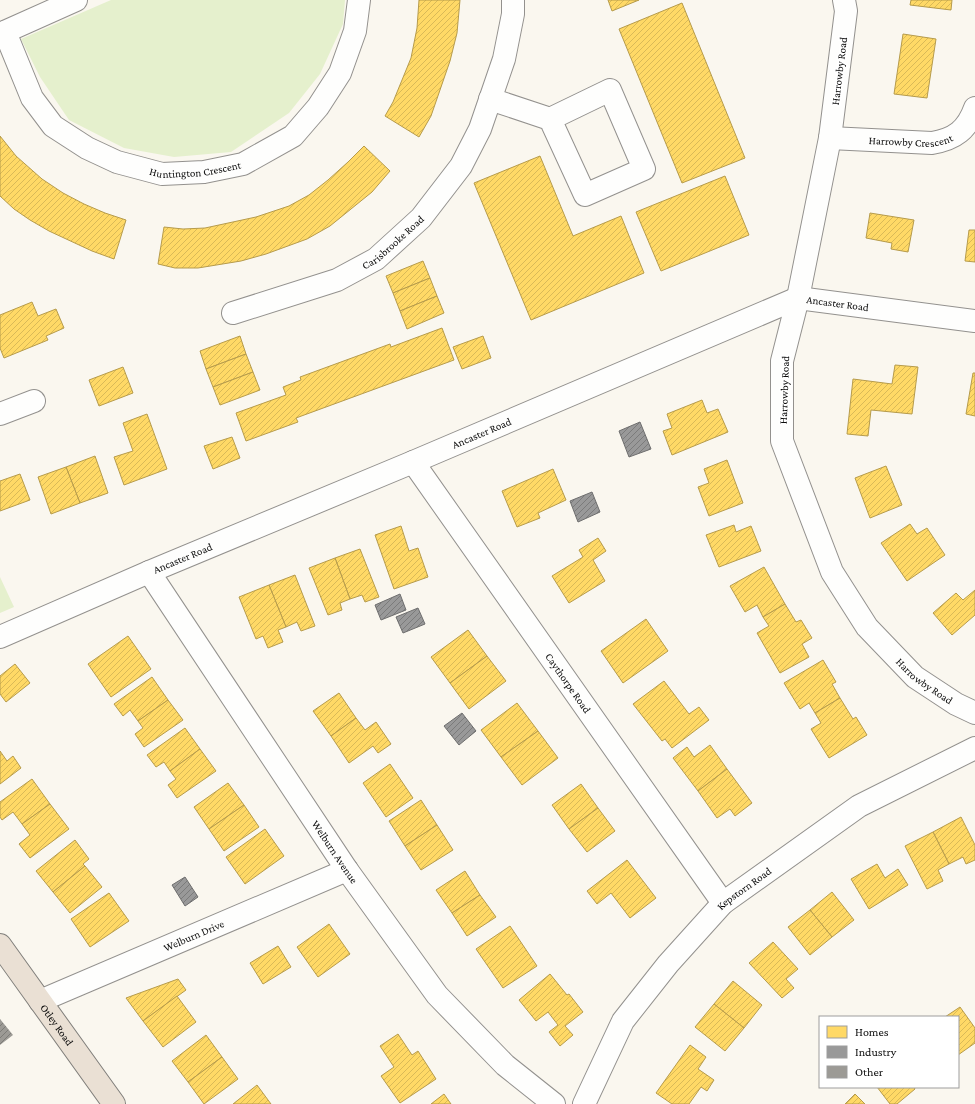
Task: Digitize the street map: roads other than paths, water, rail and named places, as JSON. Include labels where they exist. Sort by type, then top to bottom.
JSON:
[{"type":"highway","name":"Otley Road","points":[[0,945],[114,1104]]},
{"type":"street","points":[[2,33],[76,0]]},
{"type":"street","name":"Huntington Crescent","points":[[2,33],[32,98],[53,126],[87,148],[118,162],[162,174],[204,172],[243,164],[293,136],[318,107],[340,73],[355,32],[359,0]]},
{"type":"street","name":"Carisbrooke Road","points":[[233,313],[337,280],[376,259],[421,218],[460,166],[480,129],[504,59],[513,14],[513,0]]},
{"type":"street","name":"Harrowby Road","points":[[844,0],[846,11],[830,138],[798,298],[782,361],[782,441],[832,572],[867,627],[914,677],[956,704],[975,713]]},
{"type":"street","points":[[490,99],[550,119],[610,90],[644,169],[585,195],[550,119]]},
{"type":"street","name":"Harrowby Crescent","points":[[830,138],[932,143],[944,141],[956,135],[965,128],[975,108]]},
{"type":"street","name":"Ancaster Road","points":[[0,637],[149,572],[413,462],[798,298],[975,321]]},
{"type":"street","points":[[0,414],[34,401]]},
{"type":"street","name":"Caythorpe Road","points":[[413,462],[723,903]]},
{"type":"street","name":"Welburn Avenue","points":[[149,572],[348,870],[437,995],[505,1065],[554,1104]]},
{"type":"street","name":"Kepstorn Road","points":[[584,1104],[623,1021],[668,964],[723,903],[859,806],[975,748]]},
{"type":"street","name":"Welburn Drive","points":[[40,1001],[348,870]]}]
